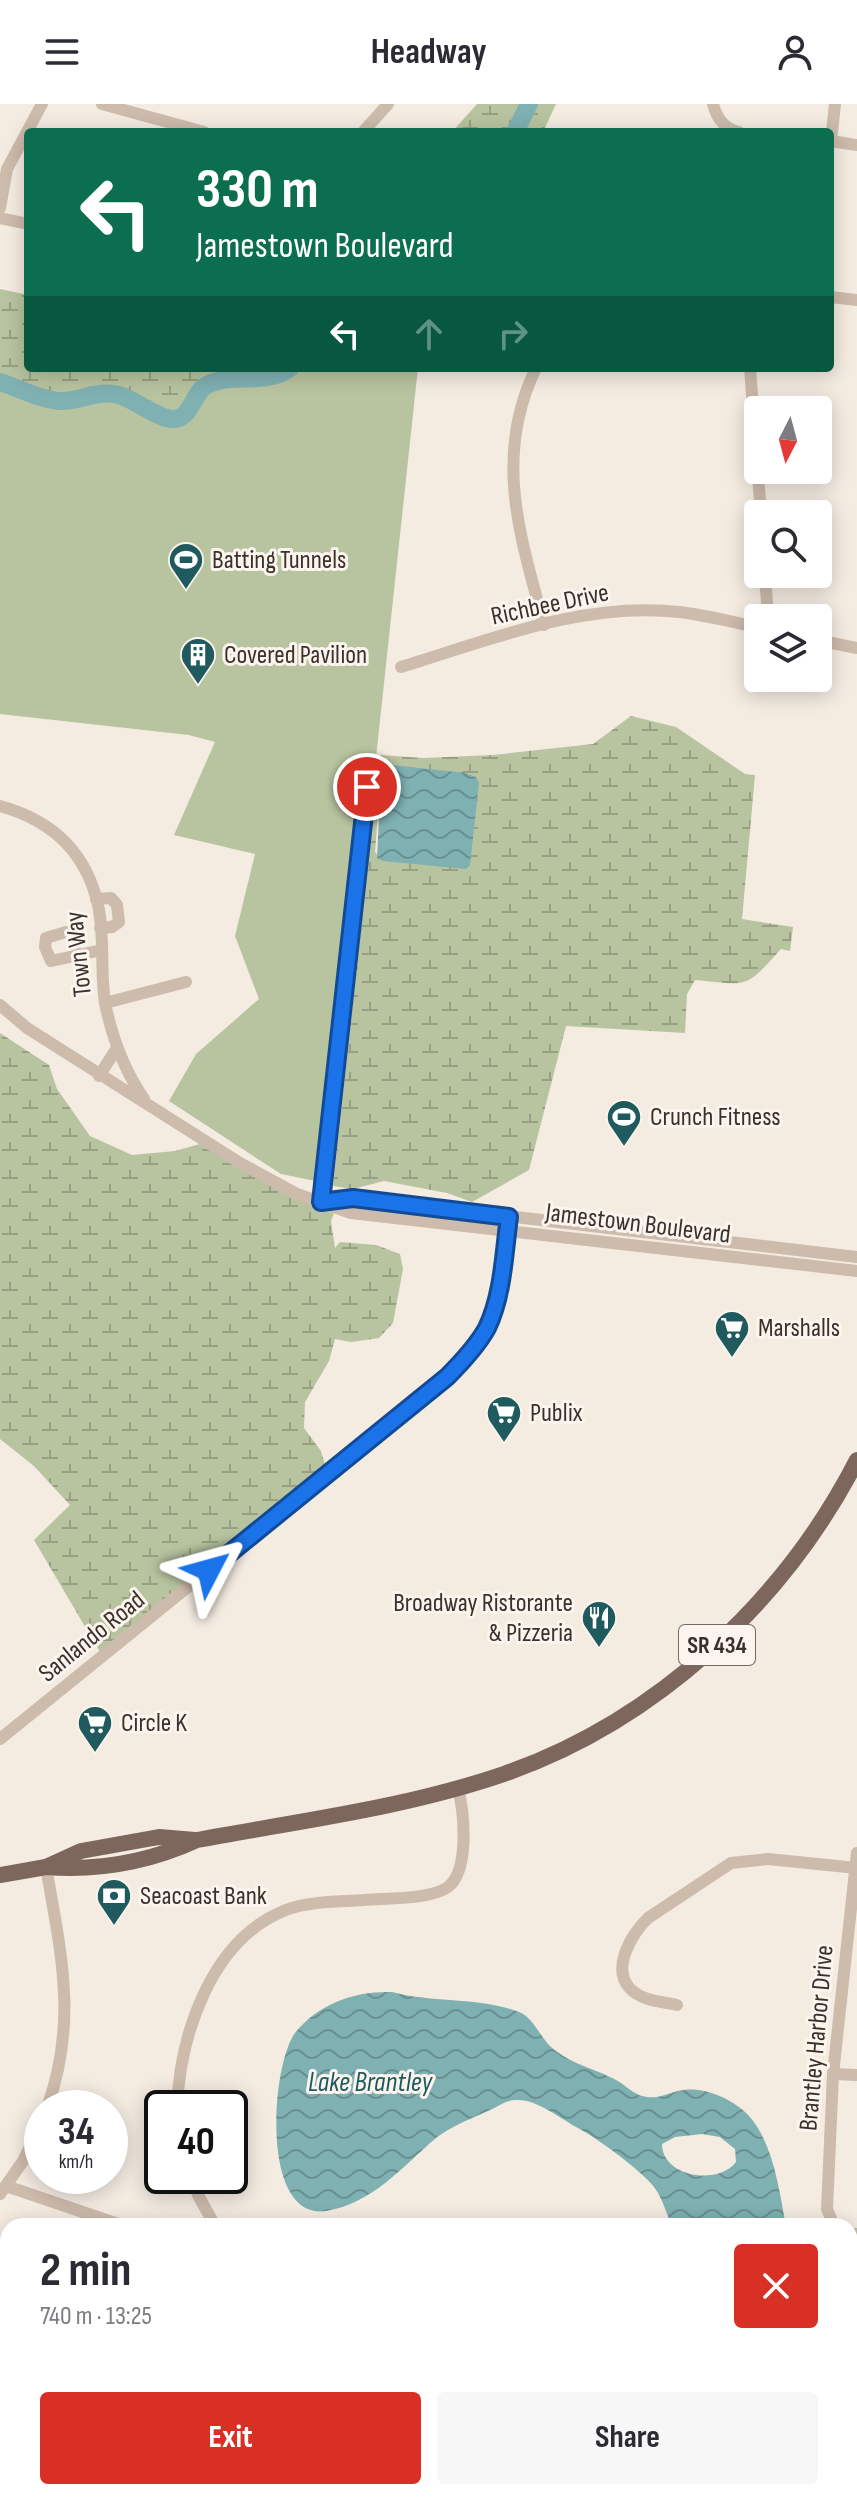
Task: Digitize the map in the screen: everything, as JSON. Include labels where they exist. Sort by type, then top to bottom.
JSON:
[{"type":"main road","name":"SR 434","points":[[0,1875],[46,1867],[81,1851],[159,1837],[197,1840],[406,1801],[508,1773],[564,1747],[623,1715],[673,1681],[722,1640],[771,1589],[807,1543],[853,1478],[857,1460]]},
{"type":"street","points":[[29,128],[42,104]]},
{"type":"street","points":[[102,104],[189,128]]},
{"type":"street","points":[[367,128],[388,104]]},
{"type":"street","points":[[713,104],[718,118],[727,128]]},
{"type":"street","points":[[832,128],[835,104]]},
{"type":"street","points":[[0,208],[7,169],[24,137]]},
{"type":"street","points":[[834,142],[857,145]]},
{"type":"street","points":[[0,218],[24,223]]},
{"type":"street","points":[[834,297],[857,300]]},
{"type":"street","points":[[535,372],[519,414],[512,472],[518,527],[544,625]]},
{"type":"street","points":[[750,372],[760,500]]},
{"type":"street","name":"Richbee Drive","points":[[401,667],[596,613],[678,612],[744,624]]},
{"type":"street","points":[[832,643],[857,648]]},
{"type":"street","points":[[321,1202],[367,787]]},
{"type":"street","name":"Town Way","points":[[0,806],[47,824],[71,846],[96,899],[105,1003],[117,1048],[134,1085],[148,1105]]},
{"type":"street","points":[[96,899],[115,900],[119,922],[112,927],[100,928]]},
{"type":"street","points":[[76,956],[75,937],[66,932],[46,938],[45,947],[51,961],[76,956],[102,950]]},
{"type":"street","points":[[105,1003],[186,982]]},
{"type":"street","name":"Jamestown Boulevard","points":[[0,1005],[27,1028],[99,1076],[240,1163],[297,1194],[351,1213],[857,1271]]},
{"type":"street","points":[[99,1076],[117,1048]]},
{"type":"street","name":"Jamestown Boulevard","points":[[321,1202],[353,1198],[857,1257]]},
{"type":"street","name":"Sanlando Road","points":[[0,1739],[447,1377],[470,1353],[486,1329],[497,1302],[509,1217]]},
{"type":"street","points":[[179,2090],[195,2012],[207,1983],[226,1958],[256,1928],[286,1910],[313,1904],[430,1894],[451,1884],[458,1873],[465,1821],[458,1788]]},
{"type":"street","name":"Brantley Harbor Drive","points":[[831,2218],[827,2209],[833,2074],[857,1853]]},
{"type":"street","points":[[677,2005],[643,1998],[626,1985],[623,1961],[629,1941],[648,1918],[731,1863],[768,1859],[856,1868]]},
{"type":"street","points":[[46,1867],[66,1989],[59,2068],[52,2090]]},
{"type":"street","points":[[833,2074],[857,2075]]},
{"type":"street","points":[[24,2159],[3,2190],[89,2218]]},
{"type":"street","points":[[198,2194],[208,2218]]},
{"type":"green space","points":[[477,104],[556,104],[545,128],[456,128]]},
{"type":"green space","points":[[0,289],[24,294],[24,372],[286,372],[212,383],[196,392],[177,416],[117,390],[105,389],[68,396],[48,394],[0,380]]},
{"type":"green space","points":[[293,372],[418,372],[330,1184],[281,1174],[169,1101],[196,1054],[259,999],[235,936],[255,854],[174,835],[215,742],[189,735],[0,714],[0,385],[59,402],[89,400],[108,393],[139,404],[162,418],[177,421],[189,414],[199,395],[214,387],[283,380]]},
{"type":"green space","points":[[631,716],[676,727],[745,774],[755,775],[742,919],[793,927],[790,951],[781,949],[760,972],[744,982],[695,980],[687,994],[685,1033],[566,1026],[529,1170],[472,1202],[447,1193],[384,1181],[353,1189],[333,1186],[380,755],[423,758],[493,755],[593,744]],"holes":[[[384,765],[399,861],[383,861],[375,852]]]},
{"type":"green space","points":[[0,1033],[49,1065],[57,1089],[90,1136],[132,1155],[175,1151],[200,1144],[316,1208],[334,1213],[331,1221],[335,1248],[340,1242],[376,1245],[400,1254],[403,1269],[393,1323],[379,1338],[351,1342],[335,1339],[329,1361],[305,1402],[304,1428],[321,1451],[326,1468],[100,1652],[34,1540],[70,1505],[34,1466],[0,1439]]},
{"type":"water","points":[[384,764],[465,773],[476,777],[479,783],[470,865],[466,869],[377,858]]},
{"type":"water","name":"Lake Brantley","points":[[392,1992],[504,2007],[528,2018],[559,2053],[616,2080],[639,2095],[657,2097],[696,2090],[731,2102],[745,2112],[762,2136],[773,2165],[784,2218],[669,2218],[654,2187],[630,2164],[549,2111],[518,2100],[503,2103],[442,2134],[386,2182],[358,2201],[326,2211],[305,2207],[290,2192],[281,2167],[277,2138],[280,2076],[287,2050],[295,2033],[315,2014],[339,2001],[365,1994]],"holes":[[[702,2134],[720,2137],[735,2149],[736,2162],[717,2174],[705,2176],[681,2171],[671,2164],[664,2155],[662,2144],[675,2137]]]},
{"type":"waterway","points":[[517,128],[529,104]]},
{"type":"waterway","points":[[0,382],[59,401],[104,394],[119,395],[162,417],[175,419],[185,414],[207,385],[228,379],[270,377],[283,372]]},
{"type":"place","name":"Batting Tunnels","points":[[186,591]]},
{"type":"place","name":"Covered Pavilion","points":[[198,686]]},
{"type":"place","name":"Crunch Fitness","points":[[624,1148]]},
{"type":"place","name":"Marshalls","points":[[732,1359]]},
{"type":"place","name":"Publix","points":[[504,1444]]},
{"type":"place","name":"Broadway Ristorante & Pizzeria","points":[[599,1649]]},
{"type":"place","name":"Circle K","points":[[95,1754]]},
{"type":"place","name":"Seacoast Bank","points":[[114,1927]]},
{"type":"route","points":[[209,1570],[447,1377],[470,1353],[486,1329],[497,1302],[509,1217],[353,1198],[321,1202],[367,787]]}]
